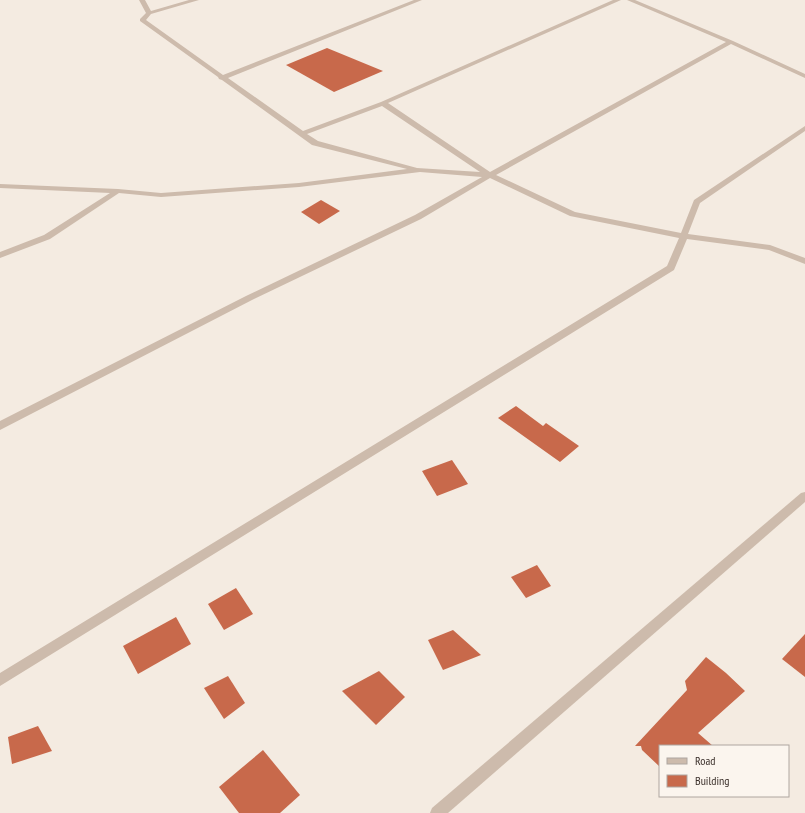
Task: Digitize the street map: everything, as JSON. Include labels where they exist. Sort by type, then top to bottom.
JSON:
[{"type":"street","points":[[142,0],[149,13]]},
{"type":"street","points":[[196,0],[149,13],[142,20],[221,78],[315,143],[420,170],[490,175]]},
{"type":"street","points":[[221,78],[419,0]]},
{"type":"street","points":[[301,134],[383,103],[618,0]]},
{"type":"street","points":[[630,0],[731,42],[805,76]]},
{"type":"street","points":[[0,426],[249,298],[418,217],[490,175],[731,42]]},
{"type":"street","points":[[383,103],[490,175],[573,214],[684,236],[770,248],[805,260]]},
{"type":"street","points":[[0,680],[671,268],[697,202],[805,128]]},
{"type":"street","points":[[0,186],[118,191],[161,195],[299,185],[420,170]]},
{"type":"street","points":[[0,256],[48,237],[118,191]]},
{"type":"street","points":[[437,813],[805,496]]},
{"type":"building","points":[[327,48],[383,71],[334,92],[286,65]]},
{"type":"building","points":[[321,200],[340,211],[319,224],[301,212]]},
{"type":"building","points":[[516,406],[543,426],[546,423],[579,446],[560,462],[498,418]]},
{"type":"building","points":[[452,460],[468,484],[437,496],[422,471]]},
{"type":"building","points":[[537,565],[551,586],[526,598],[511,577]]},
{"type":"building","points":[[236,588],[253,614],[224,630],[208,604]]},
{"type":"building","points":[[176,617],[191,644],[138,674],[123,646]]},
{"type":"building","points":[[453,630],[481,655],[443,670],[428,640]]},
{"type":"building","points":[[805,634],[805,677],[782,659]]},
{"type":"building","points":[[706,657],[745,691],[698,733],[712,745],[659,745],[659,766],[642,750],[641,746],[635,746],[687,690],[685,681]]},
{"type":"building","points":[[379,671],[405,697],[376,725],[342,691]]},
{"type":"building","points":[[228,676],[245,703],[224,719],[204,688]]},
{"type":"building","points":[[38,726],[52,751],[12,764],[8,737]]},
{"type":"building","points":[[263,750],[300,795],[280,813],[239,813],[219,787]]}]
